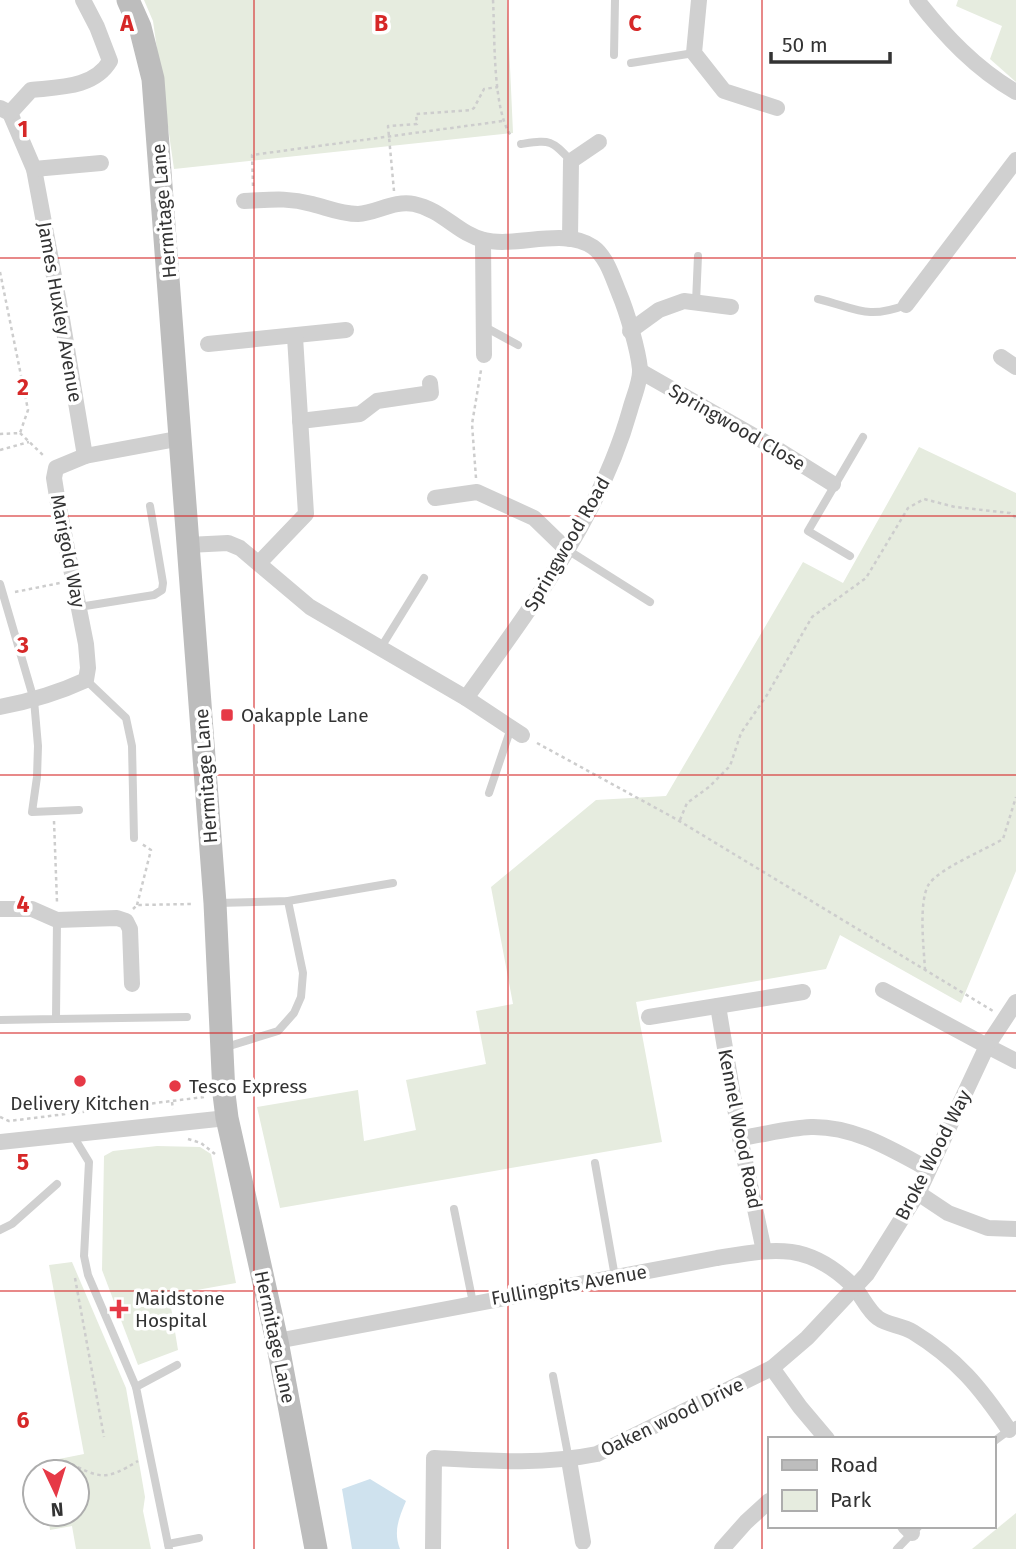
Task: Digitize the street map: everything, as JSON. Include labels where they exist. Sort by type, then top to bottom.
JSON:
[{"type":"main road","name":"Hermitage Lane","points":[[128,0],[140,27],[153,79],[215,903],[224,1094],[277,1342],[316,1549]]},
{"type":"street","name":"James Huxley Avenue","points":[[83,0],[110,61],[103,72],[67,87],[31,90],[5,111],[34,169],[85,456]]},
{"type":"street","points":[[699,0],[694,53],[724,91],[777,108]]},
{"type":"street","points":[[916,0],[955,46],[996,80],[1016,92]]},
{"type":"street","points":[[249,201],[275,198],[352,214],[362,214],[396,204],[413,204],[438,212],[457,227],[483,240],[506,242],[570,239],[571,161],[600,142]]},
{"type":"street","points":[[905,305],[1016,160]]},
{"type":"street","points":[[34,169],[101,163]]},
{"type":"street","name":"Springwood Road","points":[[466,698],[531,608],[607,478],[625,427],[640,371],[624,303],[605,262],[593,247],[570,239]]},
{"type":"street","points":[[483,240],[484,355]]},
{"type":"street","points":[[631,331],[659,310],[684,301],[731,307]]},
{"type":"street","points":[[208,344],[346,330]]},
{"type":"street","points":[[260,562],[306,514],[295,337]]},
{"type":"street","points":[[1001,357],[1016,367]]},
{"type":"street","name":"Springwood Close","points":[[640,371],[834,484]]},
{"type":"street","points":[[300,421],[360,414],[377,401],[431,393],[430,383]]},
{"type":"street","name":"Marigold Way","points":[[86,680],[86,644],[58,503],[54,478],[56,468],[85,456],[182,438]]},
{"type":"street","points":[[435,498],[477,492],[534,518],[566,549]]},
{"type":"street","points":[[188,545],[228,543],[240,548],[260,562],[310,607],[466,698],[516,731]]},
{"type":"street","points":[[0,707],[34,700],[86,680]]},
{"type":"street","points":[[0,909],[32,909],[57,920],[117,918],[126,921],[130,929],[132,984]]},
{"type":"street","points":[[883,990],[985,1050],[1016,1061]]},
{"type":"street","points":[[649,1017],[803,992]]},
{"type":"street","name":"Broke Wood Way","points":[[853,1286],[867,1273],[918,1193],[985,1050],[1016,1002]]},
{"type":"street","name":"Kennel Wood Road","points":[[718,1006],[740,1138],[764,1251]]},
{"type":"street","points":[[0,1142],[227,1118]]},
{"type":"street","points":[[740,1138],[810,1127],[835,1128],[859,1134],[928,1169]]},
{"type":"street","points":[[918,1193],[948,1213],[988,1228],[1016,1229]]},
{"type":"street","name":"Fullingpits Avenue","points":[[277,1342],[615,1277],[764,1251],[789,1250],[813,1257],[835,1270],[853,1286],[878,1318],[905,1327],[942,1349],[1013,1427]]},
{"type":"street","points":[[825,1437],[772,1368],[807,1338],[853,1286]]},
{"type":"street","name":"Oaken wood Drive","points":[[569,1460],[597,1454],[772,1368]]},
{"type":"street","points":[[433,1549],[434,1458],[509,1462],[569,1460],[583,1542]]},
{"type":"street","points":[[723,1549],[768,1502]]},
{"type":"lane","points":[[614,55],[615,0]]},
{"type":"lane","points":[[631,63],[694,53]]},
{"type":"lane","points":[[521,144],[543,141],[556,144],[571,161]]},
{"type":"lane","points":[[696,302],[698,256]]},
{"type":"lane","points":[[818,299],[866,314],[880,313],[905,305]]},
{"type":"lane","points":[[482,325],[518,345]]},
{"type":"lane","points":[[850,556],[808,531],[863,437]]},
{"type":"lane","points":[[79,607],[154,595],[162,590],[150,506]]},
{"type":"lane","points":[[566,549],[650,602]]},
{"type":"lane","points":[[380,649],[424,578]]},
{"type":"lane","points":[[0,584],[34,700],[38,746],[32,811],[79,810]]},
{"type":"lane","points":[[86,680],[127,718],[132,746],[134,838]]},
{"type":"lane","points":[[489,793],[516,731]]},
{"type":"lane","points":[[215,903],[288,901],[393,884]]},
{"type":"lane","points":[[220,1049],[278,1031],[294,1013],[300,997],[303,972],[288,901]]},
{"type":"lane","points":[[56,1019],[57,920]]},
{"type":"lane","points":[[0,1020],[187,1017]]},
{"type":"lane","points":[[72,1135],[89,1161],[84,1256],[88,1275],[136,1387],[168,1546],[199,1538]]},
{"type":"lane","points":[[594,1163],[615,1277]]},
{"type":"lane","points":[[0,1230],[12,1224],[57,1184]]},
{"type":"lane","points":[[454,1209],[473,1303]]},
{"type":"lane","points":[[136,1387],[177,1365]]},
{"type":"lane","points":[[553,1376],[569,1460]]},
{"type":"lane","points":[[995,1440],[1013,1427]]},
{"type":"lane","points":[[897,1549],[912,1529]]},
{"type":"path","points":[[493,0],[498,87],[503,121],[512,138],[521,144]]},
{"type":"path","points":[[392,173],[388,126],[417,124],[416,114],[471,110],[484,89],[498,87]]},
{"type":"path","points":[[249,201],[252,155],[503,121]]},
{"type":"path","points":[[0,272],[28,410],[20,433]]},
{"type":"path","points":[[477,492],[472,424],[484,355]]},
{"type":"path","points":[[0,434],[20,433],[56,468]]},
{"type":"path","points":[[0,450],[29,442]]},
{"type":"path","points":[[678,820],[687,803],[709,788],[730,766],[741,733],[767,695],[812,617],[866,578],[908,508],[924,499],[955,507],[1010,513],[1016,518]]},
{"type":"path","points":[[4,594],[74,581]]},
{"type":"path","points":[[516,731],[678,820],[1005,1018]]},
{"type":"path","points":[[925,970],[922,910],[929,884],[949,867],[1003,839],[1016,797]]},
{"type":"path","points":[[54,811],[57,920]]},
{"type":"path","points":[[126,921],[137,905],[150,850],[134,838]]},
{"type":"path","points":[[137,905],[215,903]]},
{"type":"path","points":[[0,1117],[9,1121],[224,1094]]},
{"type":"path","points":[[172,1102],[174,1124],[189,1140],[201,1143],[218,1157]]},
{"type":"path","points":[[74,1275],[104,1437]]},
{"type":"path","points":[[91,1474],[96,1476],[116,1474],[138,1461]]},
{"type":"green space","points":[[144,0],[507,0],[513,133],[174,169],[153,21]]},
{"type":"green space","points":[[958,0],[1016,0],[1016,82],[990,59],[1002,26],[956,6]]},
{"type":"green space","points":[[919,447],[1016,493],[1016,871],[961,1003],[840,935],[826,969],[636,1002],[662,1142],[280,1208],[257,1107],[358,1090],[364,1141],[416,1130],[406,1080],[486,1064],[476,1011],[513,1004],[491,887],[596,800],[666,796],[803,562],[843,583]]},
{"type":"green space","points":[[157,1146],[200,1147],[211,1154],[236,1283],[169,1295],[178,1350],[138,1365],[102,1270],[104,1156],[113,1151]]},
{"type":"green space","points":[[72,1262],[126,1388],[151,1549],[76,1549],[72,1528],[91,1528],[91,1458],[64,1458],[84,1454],[49,1265]]},
{"type":"green space","points":[[1016,1513],[1016,1549],[972,1549]]},
{"type":"water","points":[[370,1479],[406,1501],[397,1530],[400,1549],[352,1549],[342,1489]]},
{"type":"place","name":"Oakapple Lane","points":[[227,715]]},
{"type":"place","name":"Delivery Kitchen","points":[[80,1081]]},
{"type":"place","name":"Tesco Express","points":[[175,1086]]},
{"type":"place","name":"Maidstone Hospital","points":[[119,1309]]}]
